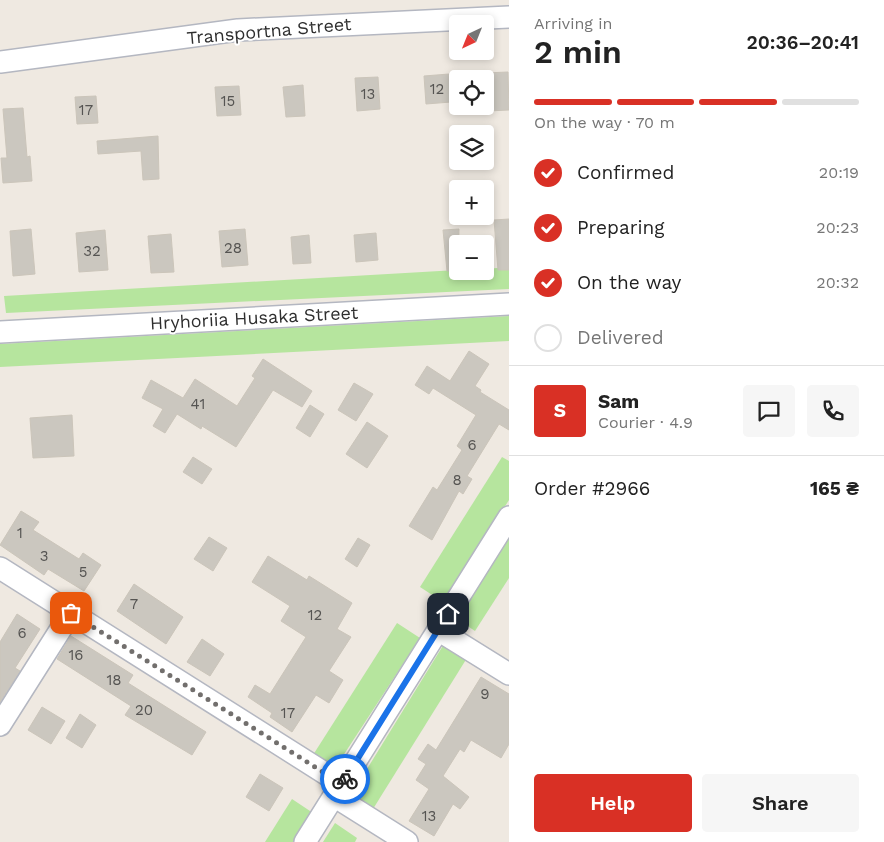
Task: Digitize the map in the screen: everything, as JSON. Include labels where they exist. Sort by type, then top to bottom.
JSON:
[{"type":"street","name":"Transportna Street","points":[[0,62],[238,30],[509,17]]},
{"type":"street","name":"Hryhoriia Husaka Street","points":[[0,332],[509,304]]},
{"type":"street","points":[[305,842],[509,517]]},
{"type":"street","points":[[0,568],[338,790],[407,842]]},
{"type":"street","points":[[0,725],[71,613]]},
{"type":"street","points":[[438,630],[509,674]]},
{"type":"green space","points":[[509,267],[509,289],[6,313],[4,296],[449,270],[449,280],[494,280],[494,268]]},
{"type":"green space","points":[[509,316],[509,341],[0,367],[0,344]]},
{"type":"green space","points":[[502,457],[509,461],[509,500],[443,602],[420,587]]},
{"type":"green space","points":[[509,526],[509,578],[475,631],[451,615]]},
{"type":"green space","points":[[397,623],[420,638],[337,765],[313,755]]},
{"type":"green space","points":[[444,644],[467,658],[373,809],[351,795]]},
{"type":"green space","points":[[292,799],[316,815],[299,842],[265,842]]},
{"type":"green space","points":[[335,823],[357,838],[355,842],[323,842]]},
{"type":"building","points":[[508,72],[509,110],[494,111],[494,73]]},
{"type":"building","points":[[449,74],[449,102],[426,104],[424,76]]},
{"type":"building","points":[[378,77],[380,109],[357,111],[355,78]]},
{"type":"building","points":[[303,85],[305,116],[286,117],[283,87]]},
{"type":"building","points":[[239,86],[241,115],[217,116],[215,87]]},
{"type":"building","points":[[96,96],[98,123],[77,124],[75,97]]},
{"type":"building","points":[[23,108],[27,157],[30,156],[32,181],[3,183],[1,158],[7,158],[3,109]]},
{"type":"building","points":[[158,136],[159,179],[143,180],[141,151],[98,154],[97,141]]},
{"type":"building","points":[[509,219],[509,270],[498,270],[494,220]]},
{"type":"building","points":[[31,229],[35,274],[13,276],[10,231]]},
{"type":"building","points":[[245,229],[248,265],[222,267],[219,231]]},
{"type":"building","points":[[459,229],[459,235],[449,235],[449,271],[447,271],[443,230]]},
{"type":"building","points":[[105,230],[108,270],[79,272],[76,233]]},
{"type":"building","points":[[376,233],[378,260],[356,262],[354,235]]},
{"type":"building","points":[[171,234],[174,272],[151,273],[148,236]]},
{"type":"building","points":[[309,235],[311,263],[293,264],[291,237]]},
{"type":"building","points":[[469,351],[489,364],[475,386],[481,390],[480,392],[509,410],[509,430],[499,424],[467,476],[472,479],[463,494],[459,491],[432,540],[409,526],[433,487],[437,490],[462,450],[457,446],[476,415],[433,388],[429,394],[415,385],[427,366],[450,381]]},
{"type":"building","points":[[263,359],[312,391],[302,407],[273,390],[236,447],[202,426],[201,429],[177,414],[165,433],[153,426],[163,409],[142,398],[151,380],[183,398],[195,379],[237,406],[255,378],[252,376]]},
{"type":"building","points":[[354,383],[373,394],[356,421],[338,410]]},
{"type":"building","points":[[310,405],[324,414],[310,437],[296,428]]},
{"type":"building","points":[[72,415],[74,456],[33,458],[30,418]]},
{"type":"building","points":[[367,422],[388,436],[367,468],[346,454]]},
{"type":"building","points":[[193,457],[212,469],[202,484],[183,472]]},
{"type":"building","points":[[21,511],[39,522],[33,530],[79,559],[83,553],[101,565],[84,591],[48,569],[44,575],[0,545]]},
{"type":"building","points":[[209,537],[227,548],[213,571],[194,559]]},
{"type":"building","points":[[358,538],[370,545],[357,567],[345,559]]},
{"type":"building","points":[[268,556],[307,580],[309,576],[352,603],[337,629],[351,637],[329,671],[343,680],[329,703],[316,695],[292,732],[270,717],[272,713],[248,697],[255,685],[270,694],[306,637],[281,621],[290,606],[252,582]]},
{"type":"building","points":[[134,584],[183,617],[166,644],[117,611]]},
{"type":"building","points":[[17,614],[40,629],[15,668],[20,671],[0,702],[0,642]]},
{"type":"building","points":[[71,636],[133,675],[128,683],[206,732],[192,755],[125,715],[131,706],[57,659]]},
{"type":"building","points":[[202,639],[224,654],[210,676],[187,662]]},
{"type":"building","points":[[481,677],[509,694],[509,744],[501,758],[471,740],[464,752],[460,749],[443,776],[469,797],[460,809],[453,804],[434,836],[409,821],[429,789],[416,780],[426,764],[418,759],[428,744],[436,750]]},
{"type":"building","points":[[42,707],[65,721],[51,744],[28,730]]},
{"type":"building","points":[[80,714],[96,725],[82,748],[66,738]]},
{"type":"building","points":[[260,774],[283,788],[269,811],[246,797]]},
{"type":"way so far","points":[[71,613],[342,784],[345,779]]},
{"type":"route","points":[[345,779],[448,614]]}]
